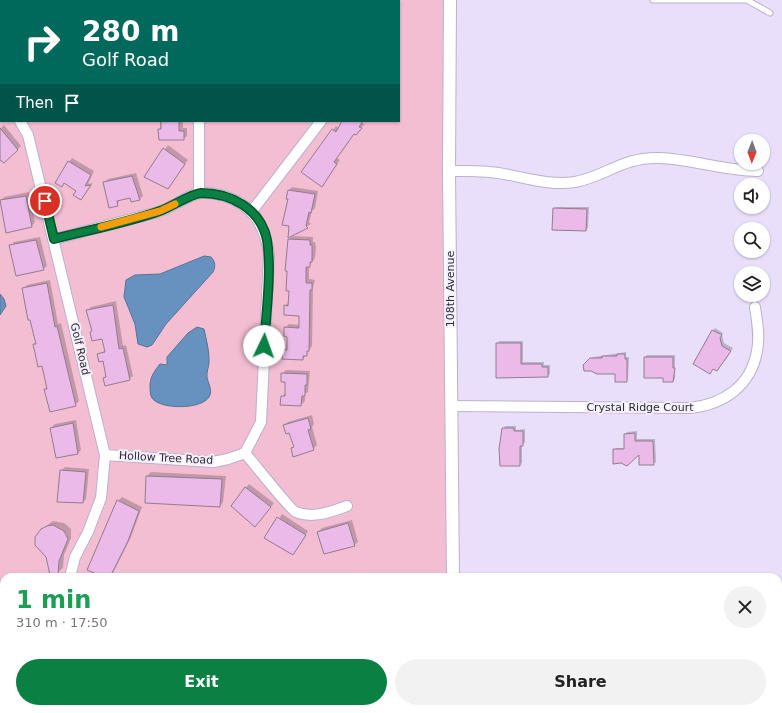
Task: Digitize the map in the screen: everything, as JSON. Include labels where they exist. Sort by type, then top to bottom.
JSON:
[{"type":"street","name":"108th Avenue","points":[[450,0],[449,170],[453,573]]},
{"type":"street","name":"Golf Road","points":[[21,122],[28,135],[105,455],[101,498],[88,532],[75,557],[71,573]]},
{"type":"street","points":[[199,193],[200,122]]},
{"type":"street","points":[[252,211],[320,122]]},
{"type":"street","points":[[449,170],[480,171],[542,182],[575,182],[627,161],[643,158],[659,158],[682,160],[736,171],[758,170]]},
{"type":"street","points":[[54,239],[160,211],[199,193],[216,194],[236,200],[252,211],[267,238],[269,254],[261,422],[245,453],[294,512],[307,515],[323,514],[347,506]]},
{"type":"street","name":"Crystal Ridge Court","points":[[451,406],[689,408],[715,403],[728,397],[741,385],[754,364],[758,334],[755,307]]},
{"type":"street","name":"Hollow Tree Road","points":[[105,455],[213,462],[245,453]]},
{"type":"lane","points":[[653,0],[747,0],[770,13]]},
{"type":"shaded area","points":[[400,0],[445,0],[453,573],[0,573],[0,122],[400,122]]},
{"type":"water","points":[[204,256],[211,257],[213,260],[215,266],[213,272],[166,324],[152,345],[147,347],[138,344],[135,324],[124,297],[126,280],[135,275],[160,274]]},
{"type":"water","points":[[0,294],[4,299],[6,306],[0,315]]},
{"type":"water","points":[[197,327],[204,329],[207,344],[209,361],[207,379],[210,388],[210,395],[206,400],[192,406],[182,407],[164,405],[157,402],[152,398],[150,392],[150,383],[153,374],[160,364],[167,365],[167,357],[188,333]]},
{"type":"building","points":[[161,122],[179,122],[179,131],[184,131],[184,140],[159,140],[158,129],[161,129]]},
{"type":"building","points":[[341,122],[362,122],[359,127],[362,128],[356,135],[354,134],[334,162],[337,164],[322,187],[301,172],[332,129],[336,132]]},
{"type":"building","points":[[0,128],[18,150],[4,163],[0,160]]},
{"type":"building","points":[[163,148],[185,164],[168,189],[144,177]]},
{"type":"building","points":[[68,161],[91,175],[85,186],[91,185],[81,200],[73,195],[76,191],[64,183],[62,187],[55,183]]},
{"type":"building","points":[[132,176],[140,200],[131,202],[130,198],[117,201],[118,206],[109,208],[103,182]]},
{"type":"building","points":[[288,190],[315,194],[311,213],[309,212],[306,226],[308,228],[288,238],[289,226],[282,225],[288,199],[286,199]]},
{"type":"building","points":[[26,196],[32,227],[6,233],[0,200]]},
{"type":"building","points":[[553,208],[587,209],[586,231],[552,230]]},
{"type":"building","points":[[288,239],[310,240],[310,245],[312,245],[312,262],[310,262],[310,267],[306,267],[306,283],[312,283],[312,290],[310,290],[309,351],[307,351],[307,356],[303,356],[303,360],[282,359],[283,350],[287,350],[287,337],[284,336],[284,327],[299,328],[299,316],[284,315],[284,305],[288,306],[289,291],[286,291],[287,271],[285,271]]},
{"type":"building","points":[[36,240],[44,270],[16,276],[9,245]]},
{"type":"building","points":[[47,283],[55,327],[57,326],[76,406],[50,412],[44,389],[47,389],[42,366],[38,367],[33,344],[36,344],[30,320],[28,320],[22,288]]},
{"type":"building","points":[[113,305],[119,349],[123,348],[130,380],[105,386],[103,378],[106,377],[103,361],[99,362],[97,354],[105,352],[102,339],[92,341],[90,332],[92,331],[86,310]]},
{"type":"building","points":[[712,330],[722,335],[720,338],[722,346],[731,351],[717,371],[713,369],[710,374],[693,364]]},
{"type":"building","points":[[496,343],[521,343],[521,364],[542,364],[542,367],[548,367],[548,377],[496,378]]},
{"type":"building","points":[[617,354],[625,354],[625,359],[627,359],[627,382],[615,382],[615,374],[597,374],[591,371],[584,371],[583,365],[590,358],[617,356]]},
{"type":"building","points":[[644,357],[673,357],[673,368],[675,368],[673,382],[663,382],[663,378],[644,378]]},
{"type":"building","points":[[281,373],[307,374],[305,396],[302,396],[301,406],[280,405],[281,396],[285,396],[285,382],[281,382]]},
{"type":"building","points":[[308,418],[311,429],[308,430],[314,450],[293,457],[291,448],[294,447],[289,433],[286,434],[283,425]]},
{"type":"building","points":[[73,423],[78,454],[56,458],[50,428]]},
{"type":"building","points":[[502,428],[514,428],[514,431],[523,431],[523,446],[520,446],[520,466],[500,466],[499,449]]},
{"type":"building","points":[[635,433],[635,441],[653,441],[654,465],[639,465],[639,455],[627,466],[621,463],[613,464],[613,449],[624,449],[624,434]]},
{"type":"building","points":[[60,470],[86,472],[83,503],[57,502]]},
{"type":"building","points":[[146,476],[222,479],[220,507],[145,503]]},
{"type":"building","points":[[245,487],[271,507],[255,527],[231,506]]},
{"type":"building","points":[[117,500],[139,511],[128,541],[112,573],[94,573],[87,570]]},
{"type":"building","points":[[277,517],[306,535],[293,555],[264,538]]},
{"type":"building","points":[[348,523],[355,546],[324,554],[317,532]]},
{"type":"building","points":[[53,525],[64,531],[68,539],[59,561],[58,573],[50,573],[46,557],[35,545],[35,537],[41,529]]},
{"type":"slow traffic","points":[[101,227],[160,211],[175,204]]},
{"type":"route","points":[[45,201],[54,239],[160,211],[199,193],[216,194],[236,200],[252,211],[267,238],[269,254],[264,346]]}]
